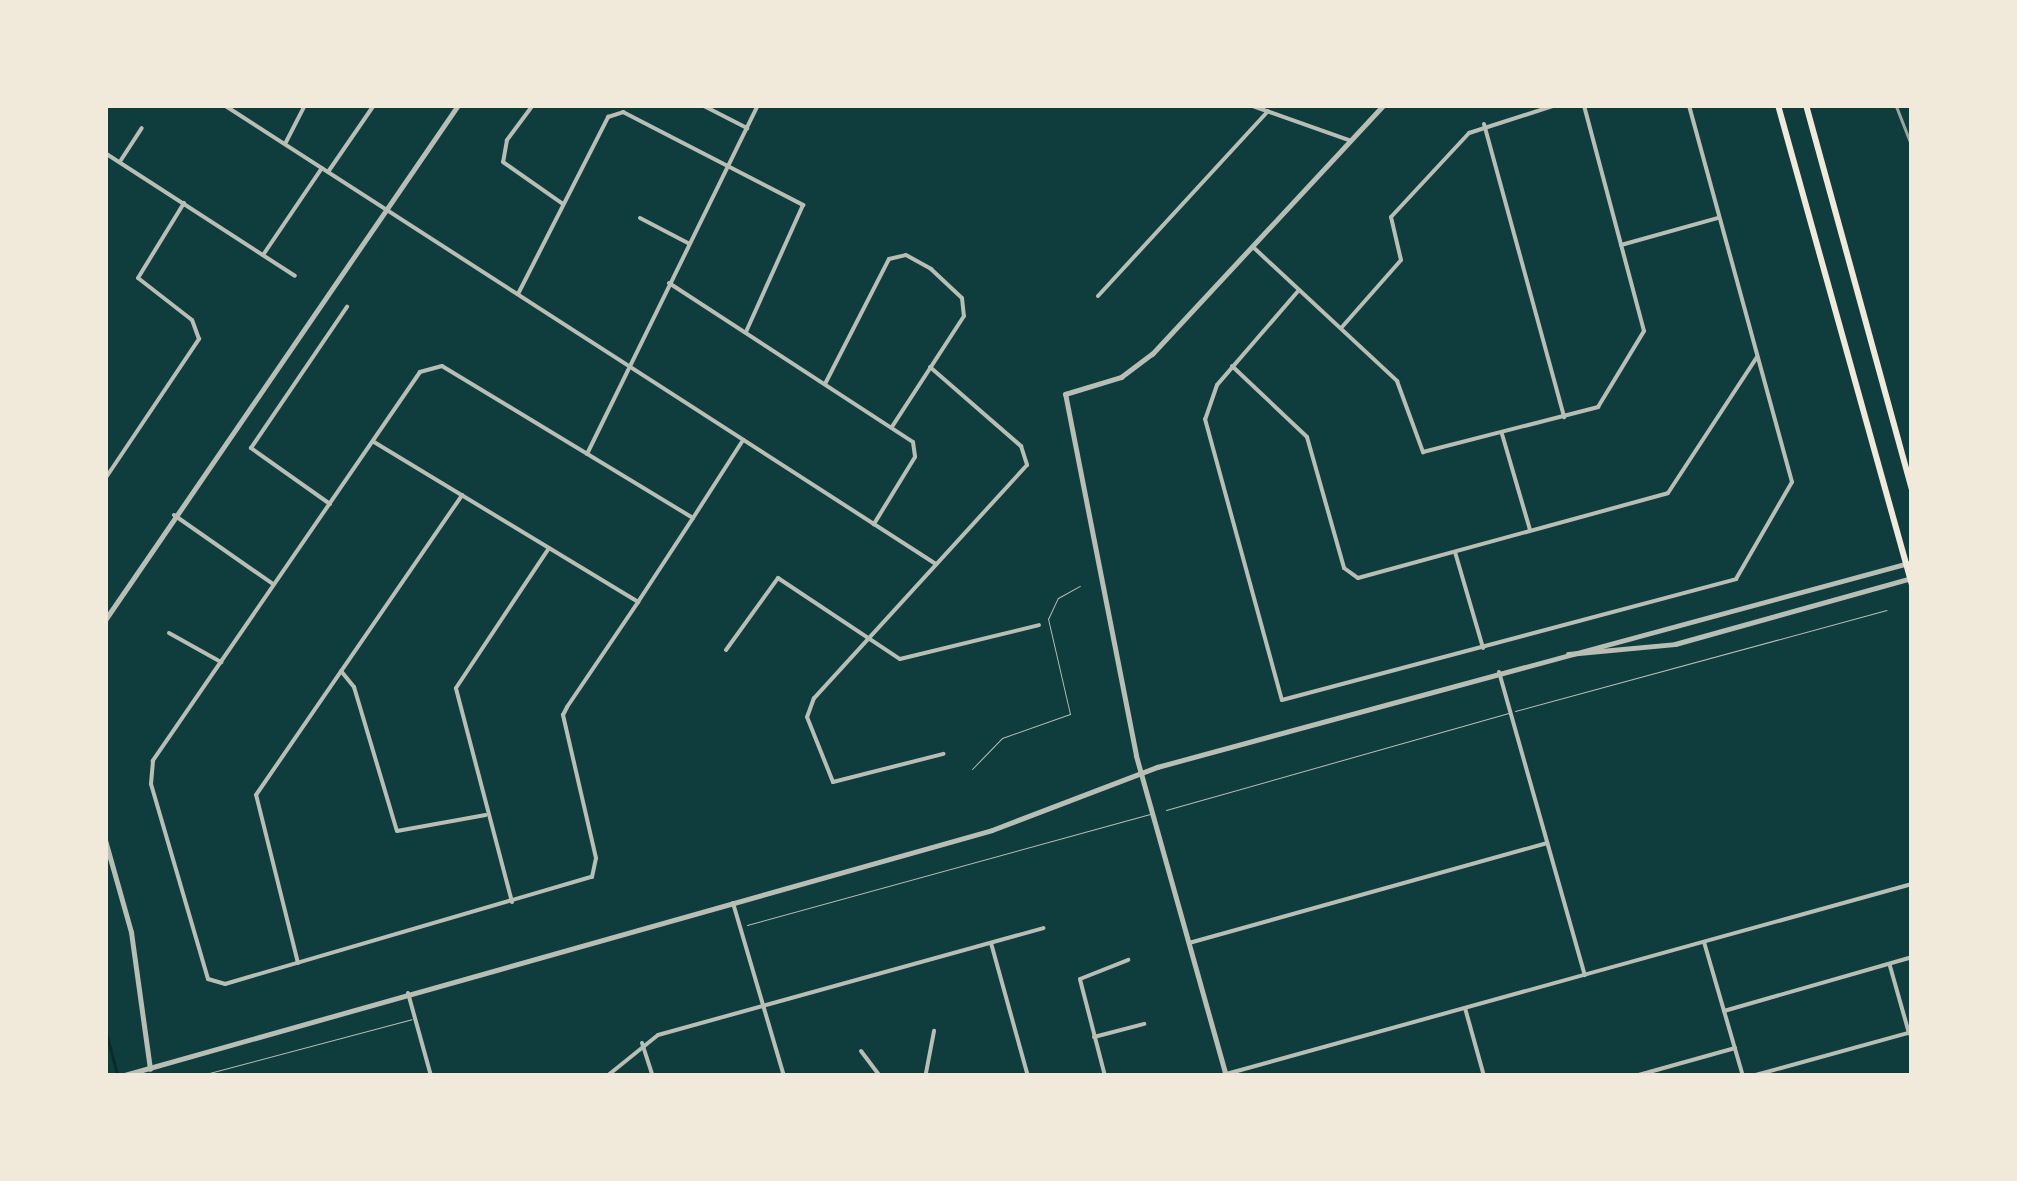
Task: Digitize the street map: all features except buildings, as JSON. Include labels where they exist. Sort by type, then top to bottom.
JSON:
[{"type":"main road","points":[[1778,105],[1911,581]]},
{"type":"main road","points":[[1806,105],[1912,489]]},
{"type":"street","points":[[224,105],[936,564]]},
{"type":"street","points":[[285,144],[305,105]]},
{"type":"street","points":[[328,172],[374,105]]},
{"type":"street","points":[[105,620],[458,105]]},
{"type":"street","points":[[533,105],[506,140],[503,162],[564,205]]},
{"type":"street","points":[[702,105],[747,128]]},
{"type":"street","points":[[587,454],[627,365],[758,105]]},
{"type":"street","points":[[1250,105],[1350,141]]},
{"type":"street","points":[[1383,105],[1142,362],[1065,394],[1140,772],[1224,1075],[1912,884]]},
{"type":"street","points":[[1340,328],[1401,260],[1391,217],[1484,124],[1556,105]]},
{"type":"street","points":[[1252,246],[1397,381],[1420,450],[1502,434],[1606,402],[1643,337],[1584,105]]},
{"type":"street","points":[[1299,290],[1232,366],[1208,401],[1205,436],[1280,698],[1483,649],[1741,575],[1792,482],[1690,105]]},
{"type":"street","points":[[1098,296],[1268,112]]},
{"type":"street","points":[[518,294],[616,113],[728,165],[804,209],[746,332]]},
{"type":"street","points":[[1484,124],[1564,417]]},
{"type":"street","points":[[120,160],[142,128]]},
{"type":"street","points":[[105,153],[295,276]]},
{"type":"street","points":[[262,256],[322,168]]},
{"type":"street","points":[[105,479],[199,340],[192,320],[138,278],[184,203]]},
{"type":"street","points":[[640,218],[688,243]]},
{"type":"street","points":[[1621,244],[1720,218]]},
{"type":"street","points":[[825,384],[897,255],[931,269],[964,304],[892,427]]},
{"type":"street","points":[[669,283],[892,427],[916,454],[874,524]]},
{"type":"street","points":[[330,504],[255,457],[258,431],[347,307]]},
{"type":"street","points":[[1232,366],[1307,436],[1348,574],[1455,552],[1671,491],[1745,363],[1758,356]]},
{"type":"street","points":[[693,518],[432,365],[330,504],[156,756],[151,784],[208,979],[225,984],[512,904],[596,872],[563,715],[693,518],[743,440]]},
{"type":"street","points":[[930,367],[1028,458],[809,704],[823,774],[840,782],[943,754]]},
{"type":"street","points":[[1502,434],[1530,531]]},
{"type":"street","points":[[374,442],[638,602]]},
{"type":"street","points":[[298,963],[255,800],[462,495]]},
{"type":"street","points":[[174,515],[274,585]]},
{"type":"street","points":[[512,904],[456,688],[549,548]]},
{"type":"street","points":[[1455,552],[1483,649]]},
{"type":"street","points":[[121,1076],[151,1072],[408,994],[992,830],[1140,772],[1909,563]]},
{"type":"street","points":[[726,650],[778,578],[906,660],[1040,625]]},
{"type":"street","points":[[1565,654],[1675,644],[1911,581]]},
{"type":"street","points":[[169,634],[221,662]]},
{"type":"street","points":[[341,671],[354,687],[397,831],[486,815]]},
{"type":"street","points":[[1499,672],[1586,975]]},
{"type":"street","points":[[105,840],[130,932],[151,1072]]},
{"type":"street","points":[[1189,943],[1547,843]]},
{"type":"street","points":[[733,903],[784,1076]]},
{"type":"street","points":[[607,1076],[642,1044],[672,1030],[1044,928]]},
{"type":"street","points":[[991,942],[1028,1076]]},
{"type":"street","points":[[1704,942],[1742,1076]]},
{"type":"street","points":[[1724,1010],[1912,957]]},
{"type":"street","points":[[1105,1076],[1081,974],[1128,960]]},
{"type":"street","points":[[1752,1076],[1910,1032],[1890,966]]},
{"type":"street","points":[[408,994],[431,1076]]},
{"type":"street","points":[[1465,1008],[1484,1076]]},
{"type":"street","points":[[1094,1037],[1144,1024]]},
{"type":"street","points":[[926,1073],[934,1031]]},
{"type":"street","points":[[642,1044],[653,1076]]},
{"type":"street","points":[[1636,1076],[1734,1048]]},
{"type":"street","points":[[861,1051],[880,1076]]},
{"type":"street","points":[[915,1076],[945,1076]]},
{"type":"lane","points":[[972,769],[1002,738],[1070,714],[1048,619],[1058,598],[1080,586]]},
{"type":"lane","points":[[1166,810],[1887,610]]},
{"type":"lane","points":[[748,925],[1153,813]]},
{"type":"lane","points":[[198,1076],[415,1019]]},
{"type":"waterway","points":[[105,1027],[118,1076]]},
{"type":"railway","points":[[1896,105],[1912,146]]}]
